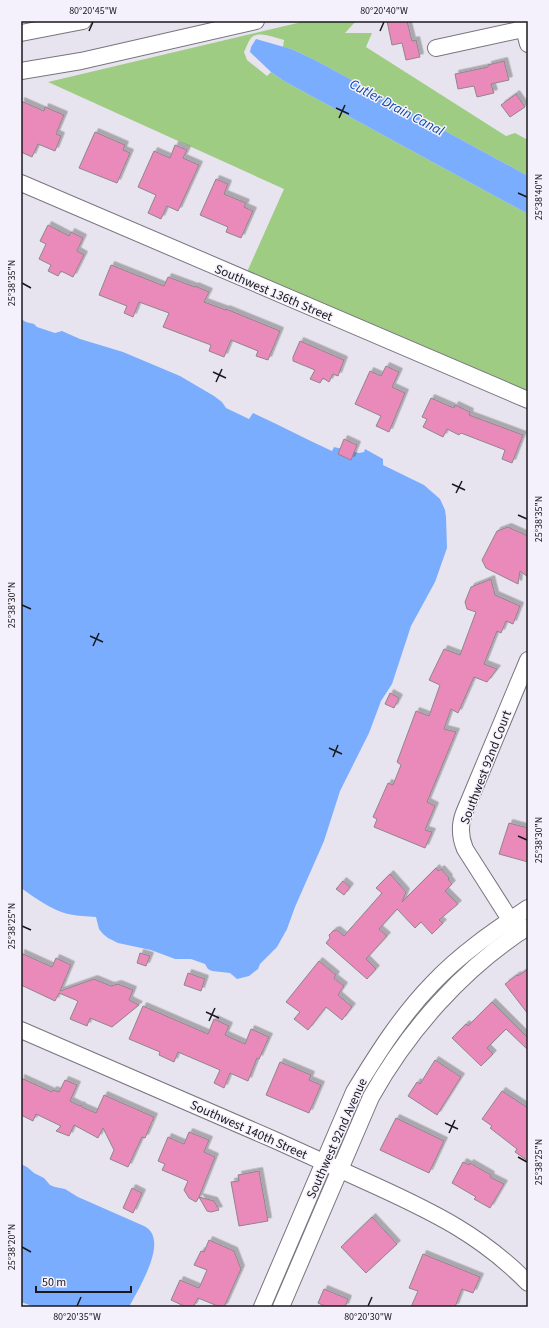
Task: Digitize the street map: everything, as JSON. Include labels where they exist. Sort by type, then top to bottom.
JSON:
[{"type":"street","points":[[21,33],[83,21]]},
{"type":"street","points":[[21,71],[80,61],[256,21]]},
{"type":"street","points":[[436,48],[525,31]]},
{"type":"street","name":"Southwest 136th Street","points":[[21,183],[528,400]]},
{"type":"street","name":"Southwest 92nd Court","points":[[519,927],[465,849],[460,826],[464,813],[528,660]]},
{"type":"street","name":"Southwest 92nd Avenue","points":[[281,1307],[371,1097],[386,1072],[403,1046],[423,1020],[482,961],[519,927],[528,908]]},
{"type":"street","name":"Southwest 92nd Avenue","points":[[262,1307],[354,1092],[372,1061],[412,1006],[432,983],[472,947],[519,927]]},
{"type":"street","name":"Southwest 140th Street","points":[[21,1030],[324,1162],[423,1207],[451,1222],[479,1240],[528,1283]]},
{"type":"green space","points":[[306,21],[356,21],[345,33],[372,33],[366,47],[506,136],[515,133],[528,140],[528,176],[315,60],[283,47],[284,40],[272,36],[254,36],[251,38],[244,52],[247,60],[267,76],[271,72],[284,81],[528,214],[528,393],[247,272],[284,189],[48,82]]},
{"type":"water","name":"Cutler Drain Canal","points":[[256,39],[291,49],[315,60],[528,176],[528,214],[284,81],[271,72],[250,52]]},
{"type":"water","points":[[21,319],[34,324],[37,327],[55,333],[62,331],[80,339],[123,352],[180,376],[214,396],[222,402],[226,408],[249,419],[253,413],[332,451],[334,447],[359,453],[364,452],[365,449],[383,459],[383,465],[424,485],[440,499],[445,510],[447,548],[435,582],[411,626],[392,684],[381,701],[369,733],[340,791],[324,841],[287,929],[277,947],[260,964],[258,969],[249,976],[237,979],[230,973],[212,971],[208,969],[205,964],[191,959],[175,959],[151,950],[118,943],[103,934],[99,929],[96,917],[68,914],[56,910],[21,888]]},
{"type":"water","points":[[21,1164],[44,1178],[50,1185],[65,1189],[78,1197],[144,1226],[151,1233],[154,1242],[150,1265],[129,1307],[35,1307],[21,1302]]},
{"type":"building","points":[[387,21],[407,21],[412,41],[416,40],[420,57],[406,60],[402,43],[392,45]]},
{"type":"building","points":[[504,61],[509,80],[491,84],[494,93],[477,97],[474,86],[458,89],[455,74],[488,67],[488,65]]},
{"type":"building","points":[[516,94],[525,107],[510,117],[501,105]]},
{"type":"building","points":[[21,101],[44,111],[45,107],[64,115],[56,134],[61,136],[55,151],[38,144],[32,157],[21,152]]},
{"type":"building","points":[[95,132],[125,145],[123,150],[130,153],[117,183],[79,168]]},
{"type":"building","points":[[175,145],[187,150],[183,158],[199,165],[178,211],[167,206],[161,219],[148,213],[156,195],[138,187],[154,151],[170,158]]},
{"type":"building","points":[[216,179],[228,184],[224,194],[246,203],[244,207],[253,211],[241,238],[226,232],[228,227],[200,215]]},
{"type":"building","points":[[48,225],[69,236],[71,232],[83,238],[77,251],[84,255],[73,277],[61,271],[58,276],[48,271],[51,265],[39,259],[46,244],[40,241]]},
{"type":"building","points":[[111,265],[164,286],[168,277],[195,286],[209,292],[204,302],[226,309],[280,331],[268,360],[256,356],[258,351],[231,340],[224,357],[209,351],[211,345],[163,327],[169,313],[139,302],[133,317],[124,313],[127,306],[99,295]]},
{"type":"building","points":[[300,341],[344,360],[338,376],[333,374],[329,382],[323,378],[320,383],[310,379],[315,370],[293,361],[293,357]]},
{"type":"building","points":[[386,366],[399,372],[392,387],[405,393],[389,432],[376,426],[381,416],[355,404],[370,371],[381,376]]},
{"type":"building","points":[[431,398],[454,408],[455,405],[470,412],[469,415],[523,435],[512,463],[502,459],[505,450],[461,433],[459,435],[447,429],[443,437],[423,427],[427,419],[422,417]]},
{"type":"building","points":[[344,439],[357,445],[351,460],[338,454]]},
{"type":"building","points":[[508,527],[528,536],[528,577],[520,571],[518,584],[486,568],[482,560],[497,531]]},
{"type":"building","points":[[491,579],[495,595],[520,606],[513,624],[506,621],[501,633],[497,631],[484,664],[497,669],[487,682],[474,677],[458,713],[451,709],[444,729],[456,732],[427,802],[435,806],[425,830],[432,832],[425,848],[374,827],[377,819],[373,817],[388,783],[393,785],[401,765],[397,762],[416,711],[429,716],[440,685],[429,680],[444,649],[460,655],[476,612],[467,609],[465,602],[471,587]]},
{"type":"building","points":[[390,693],[399,698],[394,708],[385,704]]},
{"type":"building","points":[[509,823],[528,828],[528,862],[499,854]]},
{"type":"building","points":[[436,868],[438,871],[441,869],[449,878],[448,879],[452,884],[445,891],[458,904],[439,920],[443,923],[432,934],[421,922],[415,928],[397,909],[379,929],[387,936],[366,959],[376,969],[367,979],[326,943],[330,938],[329,935],[333,931],[337,930],[344,936],[382,893],[376,888],[390,874],[406,892],[402,902]]},
{"type":"building","points":[[343,881],[350,887],[344,895],[336,889]]},
{"type":"building","points":[[21,953],[52,967],[56,958],[71,965],[60,991],[94,979],[111,986],[118,984],[133,990],[129,1000],[139,1005],[112,1027],[90,1018],[87,1026],[70,1019],[78,1001],[59,993],[55,1001],[21,985]]},
{"type":"building","points":[[140,953],[150,956],[146,966],[137,963]]},
{"type":"building","points":[[319,961],[336,975],[334,978],[344,986],[338,995],[352,1007],[342,1020],[326,1007],[308,1030],[294,1019],[300,1012],[286,1002]]},
{"type":"building","points":[[528,969],[528,1014],[505,984]]},
{"type":"building","points":[[188,973],[205,979],[201,991],[184,985]]},
{"type":"building","points":[[492,1002],[528,1038],[528,1050],[506,1029],[487,1048],[493,1054],[481,1066],[452,1038],[466,1024],[468,1026]]},
{"type":"building","points":[[143,1006],[208,1034],[214,1019],[229,1026],[225,1035],[245,1044],[251,1029],[269,1037],[259,1059],[257,1058],[248,1081],[230,1073],[224,1088],[214,1083],[220,1070],[178,1052],[174,1062],[159,1055],[160,1052],[129,1039]]},
{"type":"building","points":[[435,1060],[461,1077],[437,1115],[408,1096],[417,1082],[420,1084]]},
{"type":"building","points":[[280,1062],[311,1075],[309,1080],[321,1085],[309,1113],[266,1095]]},
{"type":"building","points":[[21,1078],[52,1092],[53,1090],[59,1092],[65,1080],[77,1085],[70,1101],[96,1113],[104,1095],[154,1117],[145,1138],[142,1137],[128,1167],[110,1159],[114,1150],[103,1128],[98,1138],[74,1125],[69,1136],[56,1131],[61,1126],[36,1114],[33,1121],[21,1115]]},
{"type":"building","points":[[502,1091],[528,1108],[528,1161],[515,1152],[517,1149],[490,1128],[492,1126],[482,1119]]},
{"type":"building","points":[[396,1118],[444,1141],[429,1173],[380,1150]]},
{"type":"building","points":[[189,1132],[209,1140],[204,1152],[215,1157],[196,1202],[189,1198],[184,1190],[188,1181],[162,1170],[165,1164],[158,1161],[168,1137],[184,1144]]},
{"type":"building","points":[[463,1162],[469,1165],[470,1163],[491,1175],[490,1177],[504,1184],[490,1208],[474,1199],[476,1197],[452,1183]]},
{"type":"building","points":[[259,1171],[268,1221],[239,1226],[231,1182],[239,1181],[238,1175]]},
{"type":"building","points":[[132,1188],[142,1193],[133,1213],[123,1208]]},
{"type":"building","points":[[199,1197],[214,1201],[219,1210],[211,1212],[207,1211]]},
{"type":"building","points":[[372,1217],[397,1244],[366,1273],[341,1247]]},
{"type":"building","points":[[209,1240],[234,1251],[241,1269],[224,1307],[220,1307],[198,1298],[193,1307],[186,1307],[171,1300],[180,1280],[199,1288],[207,1270],[194,1265],[201,1251],[204,1252]]},
{"type":"building","points":[[423,1254],[480,1277],[473,1293],[462,1289],[455,1307],[411,1307],[418,1291],[409,1288]]},
{"type":"building","points":[[324,1289],[348,1299],[345,1307],[327,1307],[318,1303]]}]
